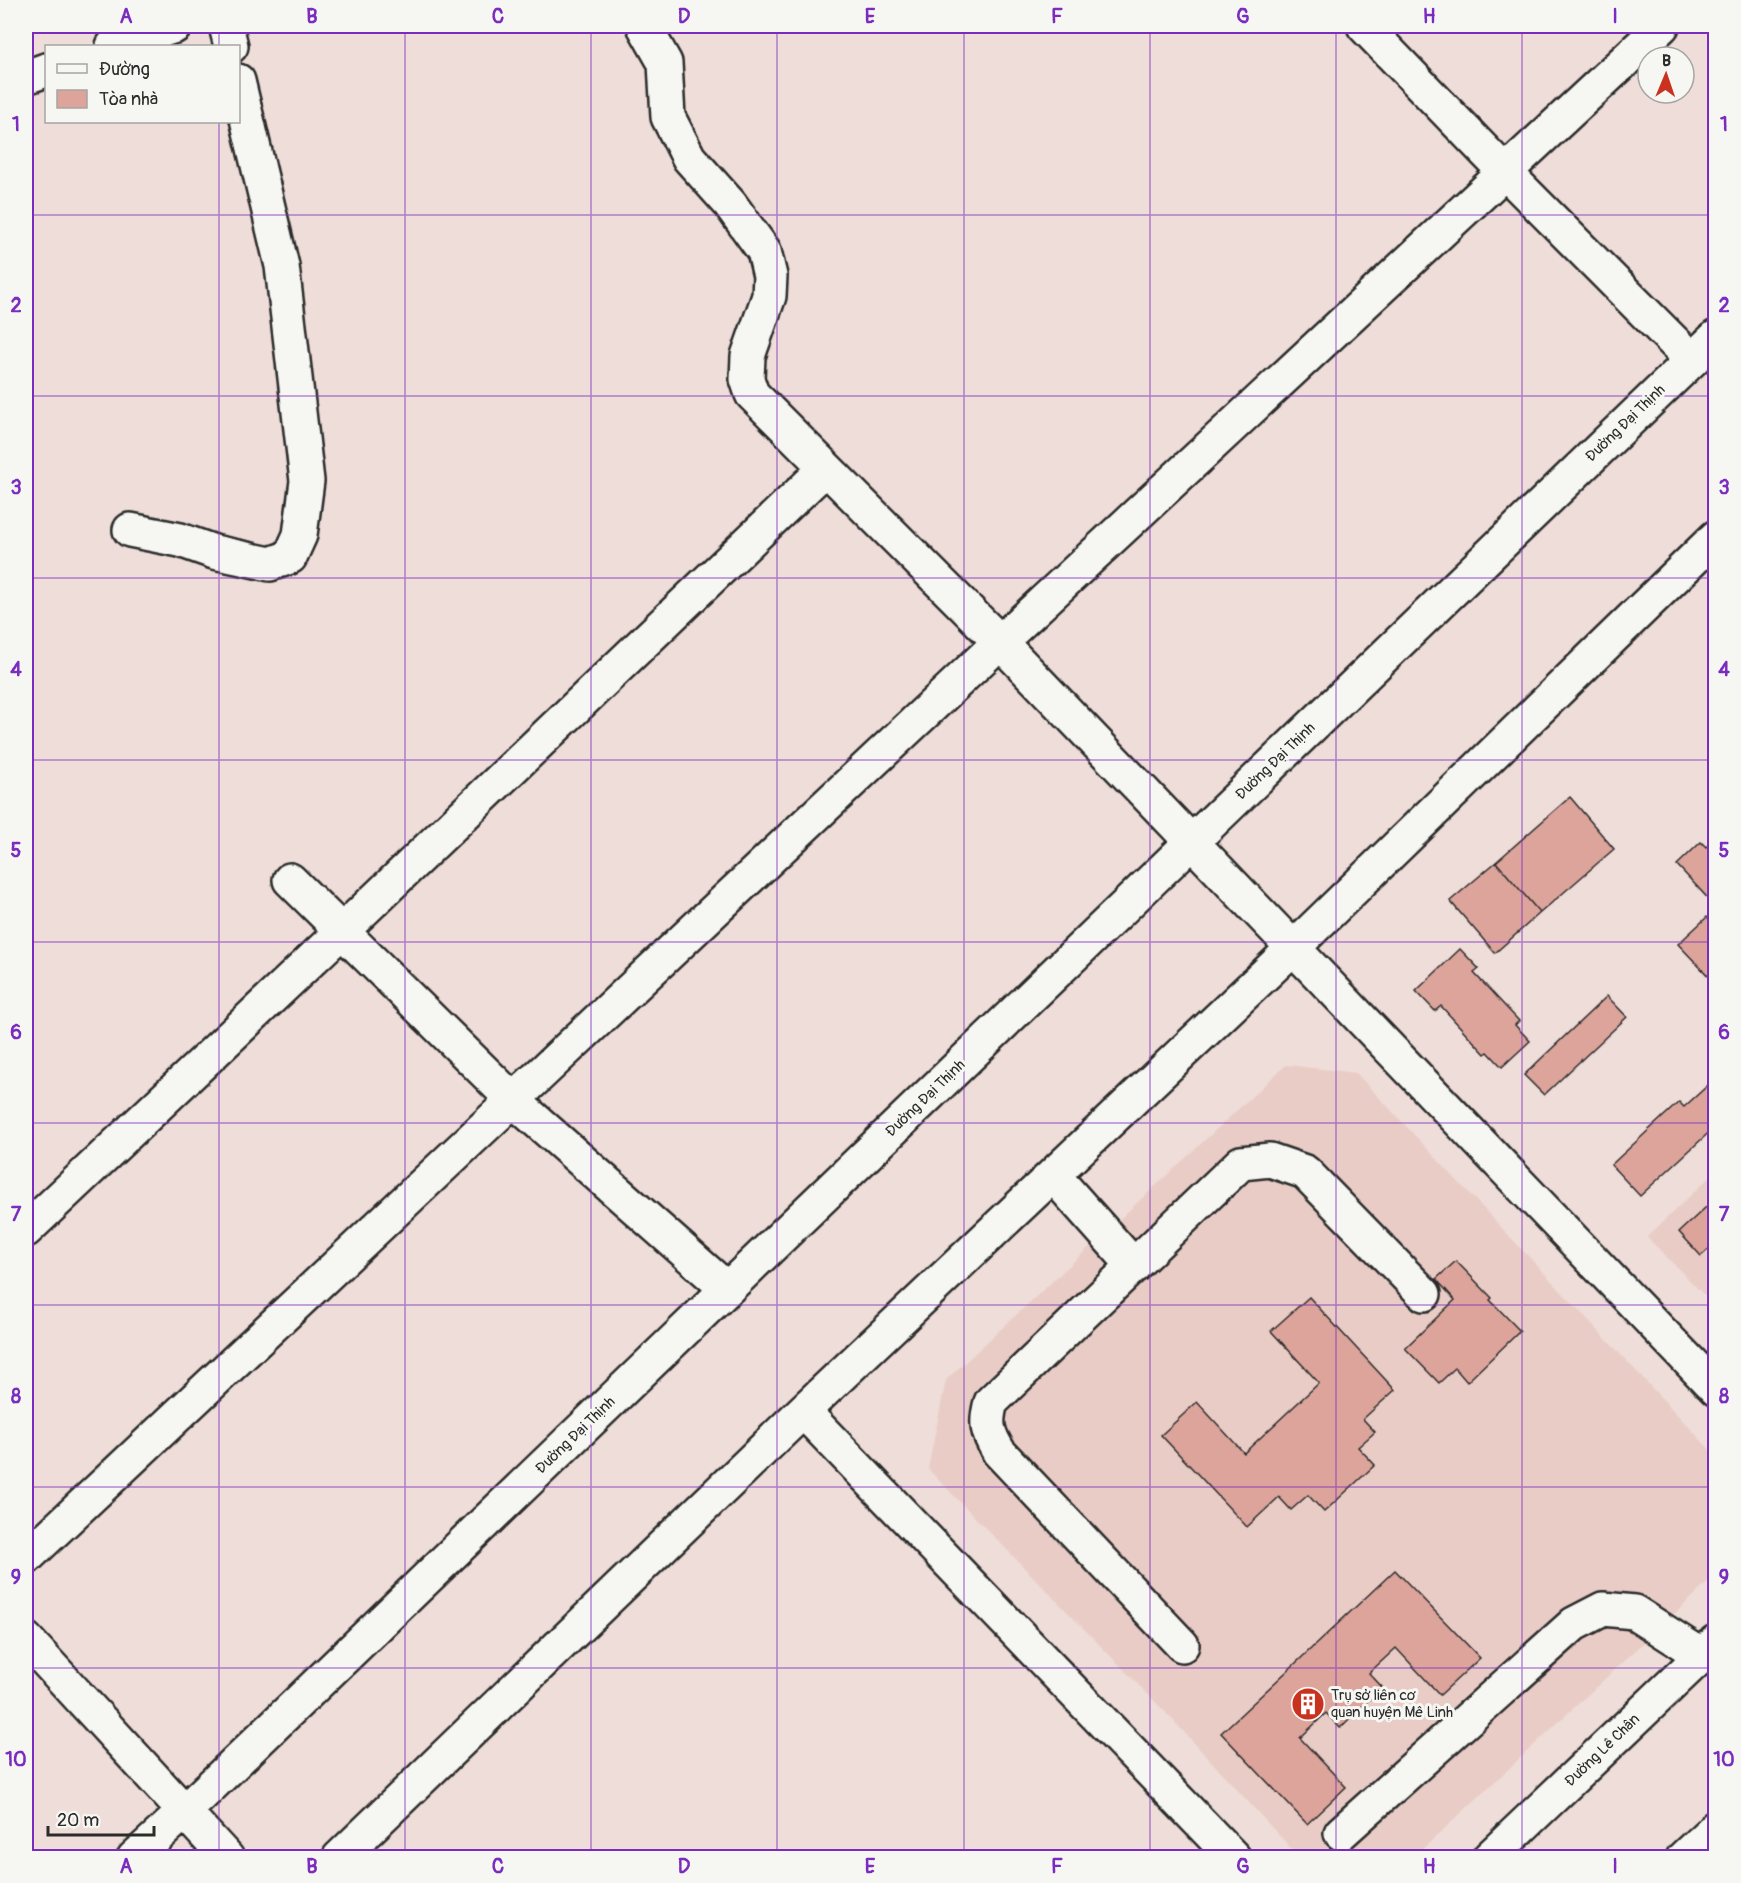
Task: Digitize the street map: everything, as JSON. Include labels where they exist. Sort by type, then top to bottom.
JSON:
[{"type":"street","points":[[116,45],[175,26]]},
{"type":"street","points":[[226,26],[231,45]]},
{"type":"street","points":[[644,26],[665,63],[668,117],[689,158],[730,204],[764,251],[770,276],[769,296],[748,356],[747,379],[752,394],[1000,642],[1716,1389]]},
{"type":"street","points":[[1364,26],[1691,359]]},
{"type":"street","points":[[26,1558],[1000,642],[1662,26]]},
{"type":"street","points":[[26,77],[45,70]]},
{"type":"street","points":[[130,530],[180,540],[214,552],[270,564],[290,557],[300,535],[307,481],[282,266],[240,89]]},
{"type":"street","name":"Đường Đại Thịnh","points":[[134,1857],[1716,337]]},
{"type":"street","points":[[26,1230],[826,468]]},
{"type":"street","points":[[339,1857],[803,1412],[1293,948],[1716,537]]},
{"type":"street","points":[[290,880],[513,1100],[727,1289]]},
{"type":"street","points":[[1182,1645],[999,1452],[989,1434],[987,1418],[992,1402],[1241,1163],[1270,1160],[1305,1172],[1424,1294]]},
{"type":"street","points":[[1053,1175],[1134,1266]]},
{"type":"street","points":[[803,1412],[1234,1857]]},
{"type":"street","points":[[1341,1833],[1574,1624],[1603,1609],[1634,1612],[1708,1648]]},
{"type":"street","points":[[26,1639],[227,1857]]},
{"type":"street","name":"Đường Lê Chân","points":[[1489,1857],[1708,1648]]},
{"type":"street","points":[[1683,1857],[1716,1827]]},
{"type":"shaded area","points":[[1286,1065],[1356,1073],[1715,1455],[1715,1576],[1414,1857],[1299,1857],[1174,1721],[928,1469],[946,1380]]},
{"type":"shaded area","points":[[1715,1172],[1715,1306],[1647,1237]]},
{"type":"building","points":[[1570,797],[1614,849],[1540,913],[1496,862]]},
{"type":"building","points":[[1716,838],[1716,907],[1677,865],[1701,842],[1706,847]]},
{"type":"building","points":[[1496,862],[1540,913],[1495,953],[1450,901]]},
{"type":"building","points":[[1707,917],[1716,927],[1716,984],[1678,944]]},
{"type":"building","points":[[1460,949],[1479,969],[1474,973],[1519,1021],[1515,1025],[1530,1041],[1502,1067],[1488,1052],[1485,1054],[1441,1006],[1435,1011],[1416,991]]},
{"type":"building","points":[[1607,996],[1627,1017],[1544,1095],[1524,1075]]},
{"type":"building","points":[[1716,1078],[1716,1126],[1640,1196],[1611,1165],[1679,1102],[1684,1107]]},
{"type":"building","points":[[1716,1198],[1716,1243],[1701,1256],[1679,1232]]},
{"type":"building","points":[[1456,1261],[1520,1331],[1467,1382],[1455,1368],[1439,1383],[1405,1348],[1455,1300],[1436,1279]]},
{"type":"building","points":[[1309,1297],[1395,1390],[1363,1419],[1375,1432],[1358,1447],[1375,1465],[1324,1512],[1308,1495],[1291,1510],[1279,1497],[1247,1527],[1161,1435],[1197,1402],[1244,1453],[1319,1383],[1271,1331]]},
{"type":"building","name":"Trụ sở liên cơ quan huyện Mê Linh","points":[[1395,1570],[1480,1658],[1440,1695],[1396,1648],[1369,1673],[1382,1687],[1340,1728],[1326,1713],[1300,1738],[1346,1787],[1307,1824],[1221,1733]]},
{"type":"place","name":"Trụ sở liên cơ quan huyện Mê Linh","points":[[1308,1704]]}]
